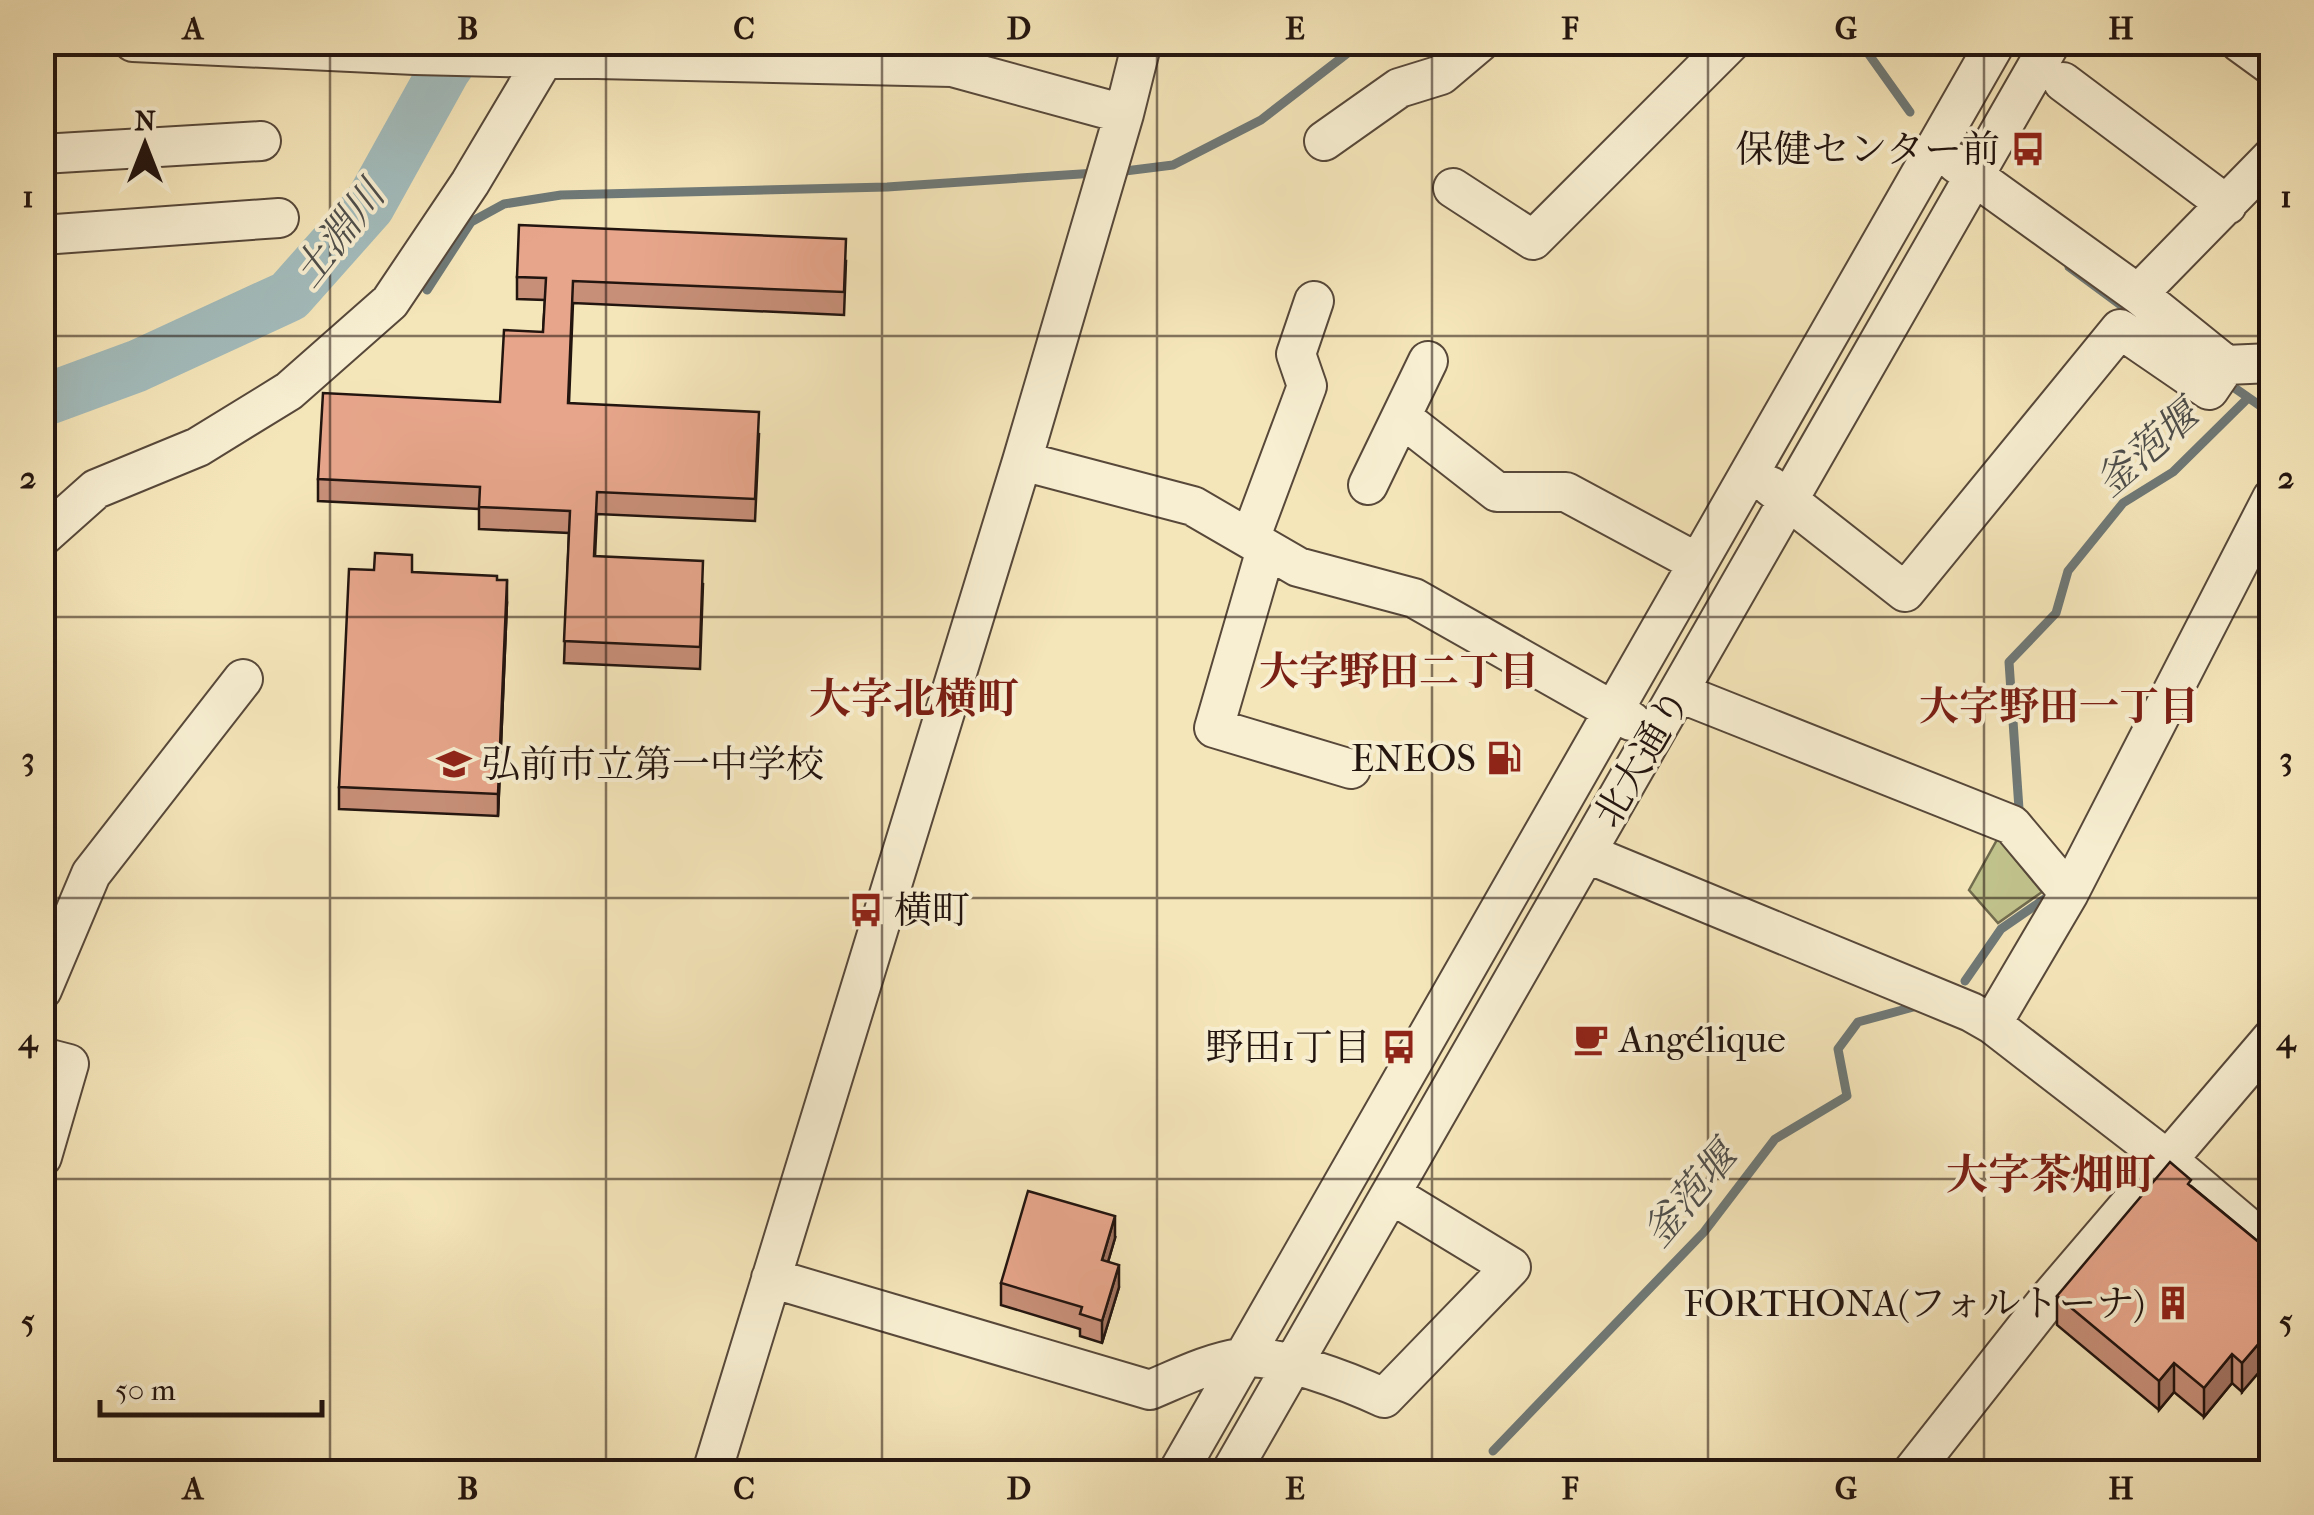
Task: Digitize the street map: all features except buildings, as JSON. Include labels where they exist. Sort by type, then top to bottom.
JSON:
[{"type":"street","points":[[134,42],[314,46],[415,56],[502,57],[549,51],[952,67],[1124,114]]},
{"type":"street","points":[[712,1472],[1022,461],[1142,42]]},
{"type":"street","points":[[1324,141],[1400,88],[1441,74],[1480,42]]},
{"type":"street","points":[[1453,188],[1533,240],[1731,42]]},
{"type":"street","name":"北大通り","points":[[1178,1472],[1996,42]]},
{"type":"street","name":"北大通り","points":[[1230,1472],[2051,42]]},
{"type":"street","points":[[2240,42],[2272,66]]},
{"type":"street","points":[[42,537],[96,490],[198,446],[289,391],[390,302],[470,184],[549,51]]},
{"type":"street","points":[[2063,82],[2227,205]]},
{"type":"street","points":[[42,154],[261,141]]},
{"type":"street","points":[[1935,149],[2138,294],[2220,374]]},
{"type":"street","points":[[2138,294],[2272,157]]},
{"type":"street","points":[[42,236],[279,218]]},
{"type":"street","points":[[1314,301],[1296,354],[1307,386],[1258,544],[1214,728],[1351,769]]},
{"type":"street","points":[[1752,473],[1904,592],[2120,329],[2209,390],[2220,374],[2272,363]]},
{"type":"street","points":[[1368,484],[1428,361]]},
{"type":"street","points":[[1401,416],[1498,492],[1566,492],[1698,563]]},
{"type":"street","points":[[1022,461],[1193,506],[1298,567],[1414,598],[1652,734]]},
{"type":"street","points":[[1992,1024],[2070,893],[2272,498]]},
{"type":"street","points":[[42,990],[91,874],[243,679]]},
{"type":"street","points":[[1680,693],[2012,825],[2070,893]]},
{"type":"street","points":[[1588,854],[1992,1024],[2168,1160],[2272,1248]]},
{"type":"street","points":[[1912,1472],[2046,1302],[2272,1038]]},
{"type":"street","points":[[42,1057],[69,1064],[42,1158]]},
{"type":"street","points":[[770,1278],[1150,1390],[1202,1368],[1244,1357],[1335,1376],[1384,1398],[1512,1268],[1391,1194]]},
{"type":"green space","points":[[1998,838],[2042,892],[1998,923],[1969,890]]},
{"type":"waterway","name":"土淵川","points":[[42,401],[137,366],[289,296],[369,206],[464,42]]},
{"type":"waterway","points":[[1117,172],[1173,165],[1261,120],[1362,42]]},
{"type":"waterway","points":[[1860,42],[1910,112]]},
{"type":"waterway","points":[[427,290],[471,222],[504,204],[561,195],[887,187],[1096,173]]},
{"type":"waterway","points":[[2069,267],[2145,323]]},
{"type":"waterway","name":"釜萢堰","points":[[2226,382],[2272,414]]},
{"type":"waterway","name":"釜萢堰","points":[[2024,816],[2019,809],[2009,662],[2056,613],[2068,571],[2123,503],[2173,472],[2248,398]]},
{"type":"waterway","name":"釜萢堰","points":[[1965,981],[2001,929],[2046,898]]},
{"type":"waterway","name":"釜萢堰","points":[[1493,1451],[1704,1232],[1775,1139],[1847,1096],[1838,1049],[1858,1022],[1917,1006]]},
{"type":"place","name":"保健センター前","points":[[2028,149]]},
{"type":"place","name":"ENEOS","points":[[1504,758]]},
{"type":"place","name":"弘前市立第一中学校","points":[[454,764]]},
{"type":"place","name":"横町","points":[[866,910]]},
{"type":"place","name":"Angélique","points":[[1591,1039]]},
{"type":"place","name":"野田1丁目","points":[[1399,1047]]},
{"type":"place","name":"FORTHONA(フォルトーナ)","points":[[2173,1303]]},
{"type":"district","name":"大字野田二丁目","points":[[1399,672]]},
{"type":"district","name":"大字北横町","points":[[914,699]]},
{"type":"district","name":"大字野田一丁目","points":[[2059,707]]},
{"type":"district","name":"大字茶畑町","points":[[2051,1175]]}]
